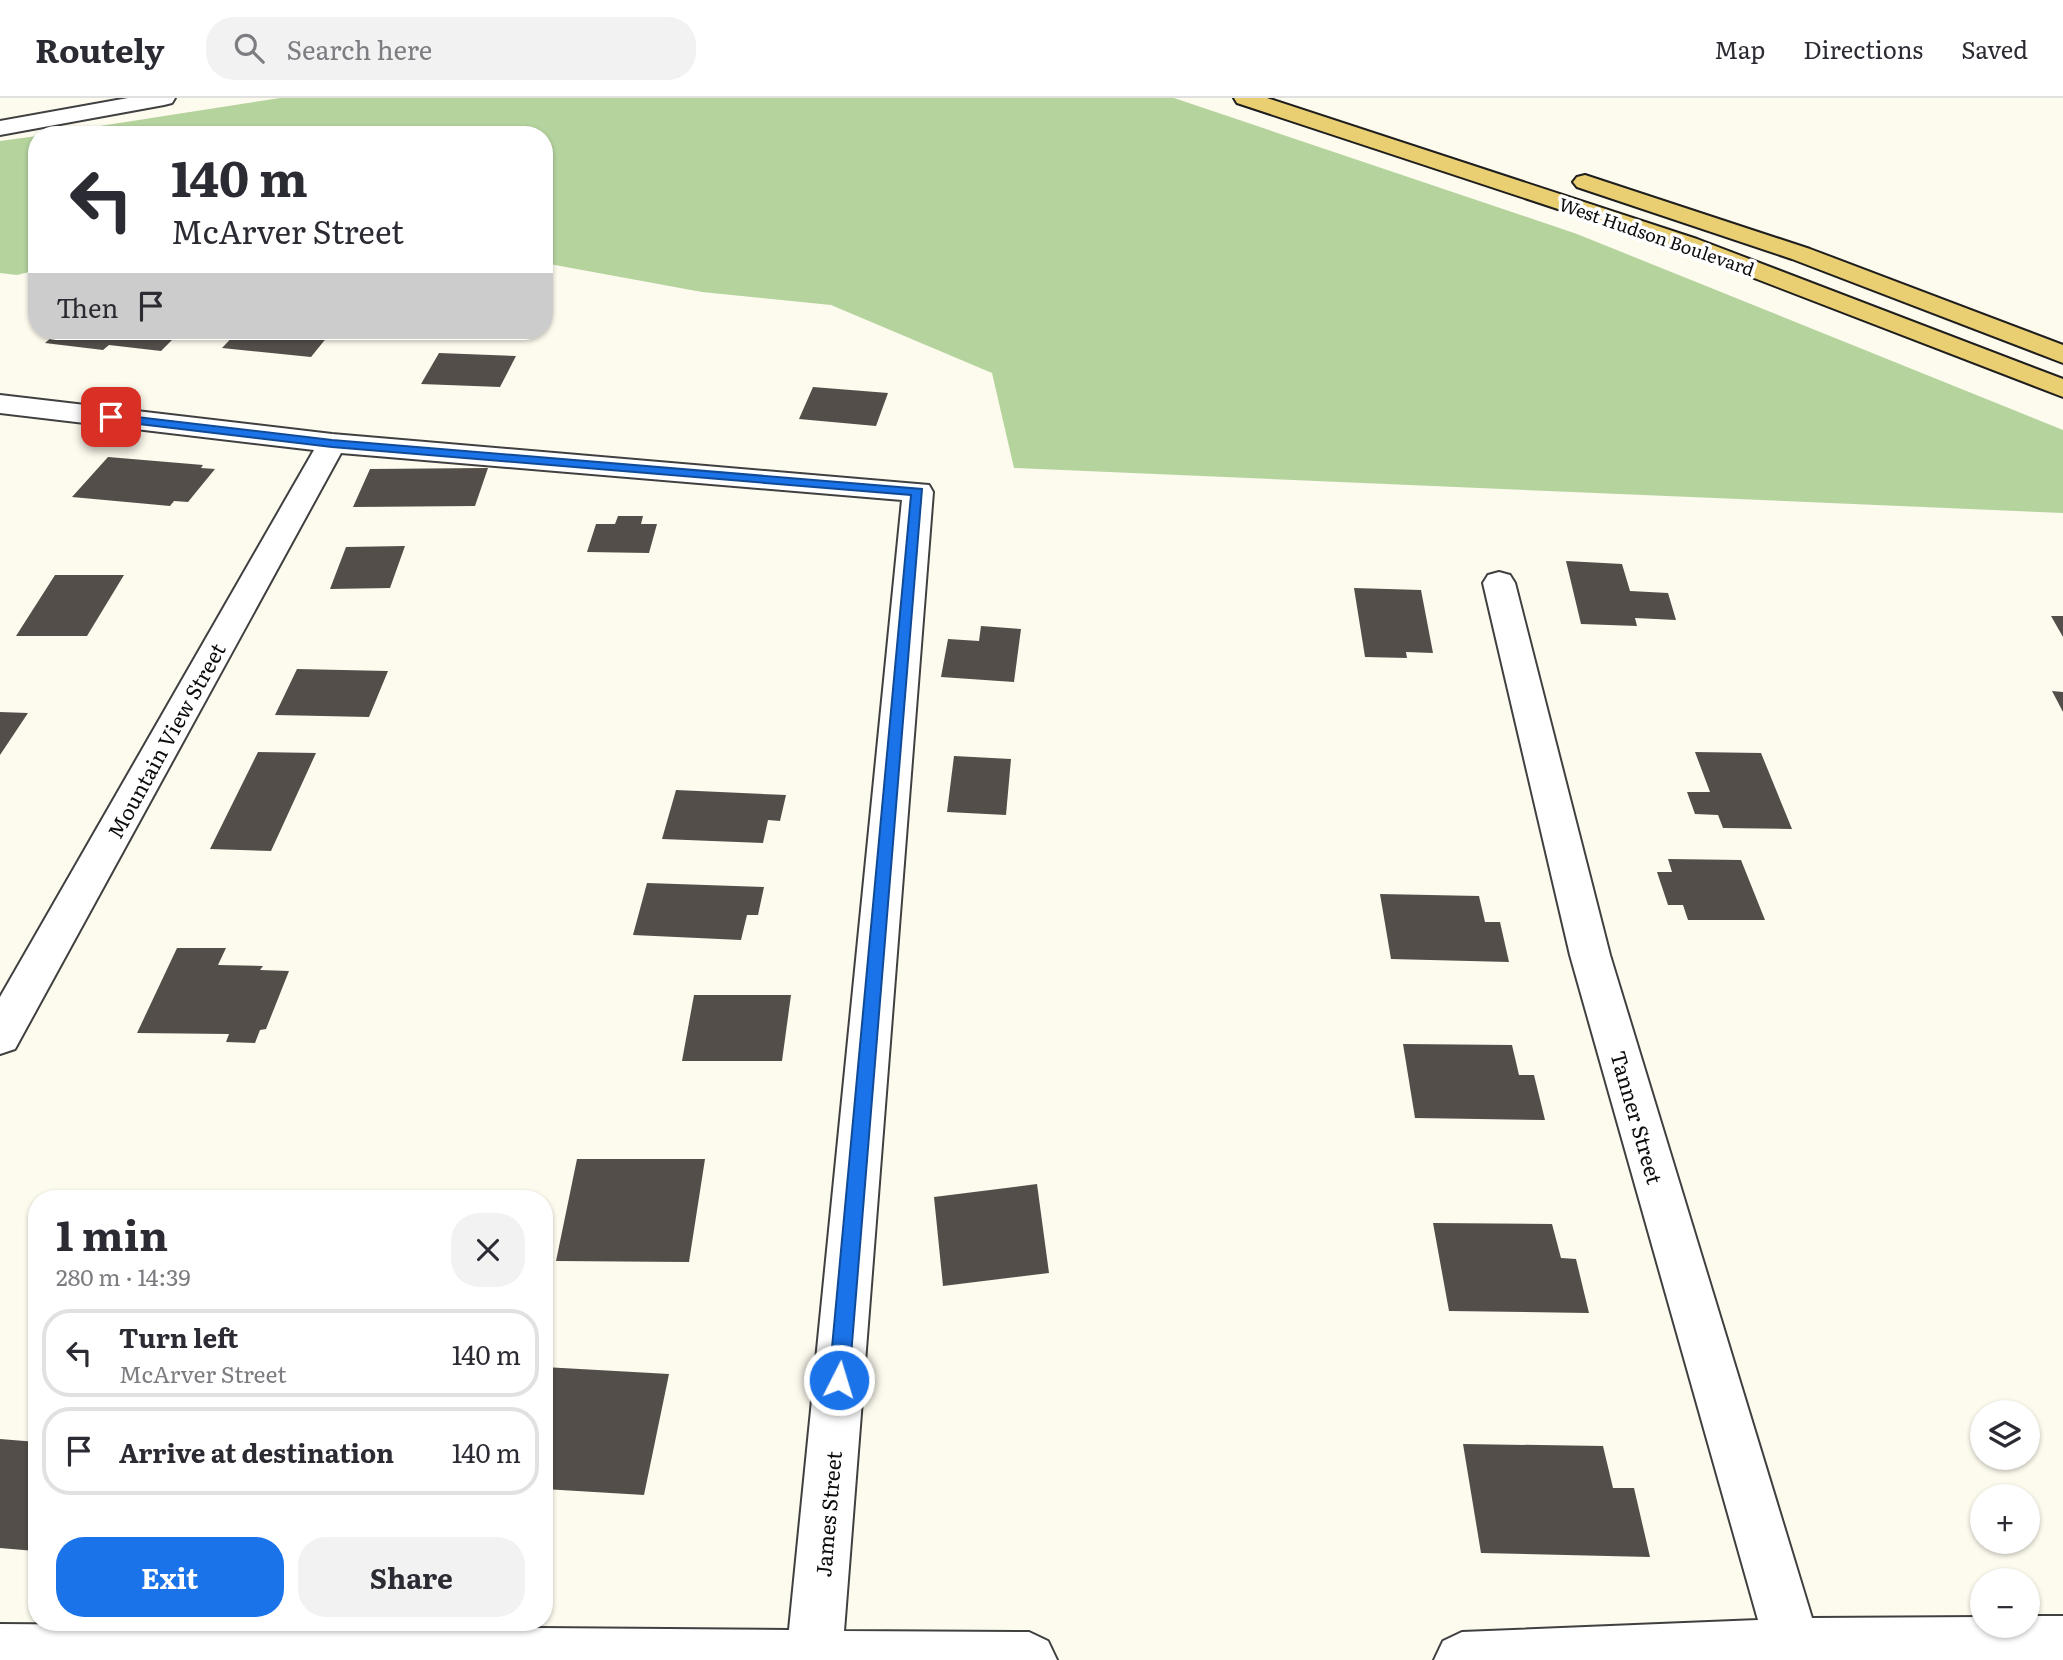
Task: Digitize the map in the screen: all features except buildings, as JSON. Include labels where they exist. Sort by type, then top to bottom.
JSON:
[{"type":"main road","name":"West Hudson Boulevard","points":[[1245,98],[1688,244],[2063,389]]},
{"type":"main road","name":"West Hudson Boulevard","points":[[1566,176],[1801,254],[2063,355]]},
{"type":"street","points":[[0,128],[164,98]]},
{"type":"street","points":[[0,404],[332,443]]},
{"type":"street","name":"James Street","points":[[332,443],[918,492],[814,1657]]},
{"type":"street","name":"Mountain View Street","points":[[0,1036],[332,443]]},
{"type":"street","name":"Tanner Street","points":[[1499,583],[1590,955],[1793,1646]]},
{"type":"street","points":[[1462,1660],[1793,1646],[2063,1643]]},
{"type":"street","points":[[0,1651],[1028,1660]]},
{"type":"green space","points":[[280,98],[1174,98],[1577,234],[2063,430],[2063,513],[1014,468],[992,373],[831,305],[702,292],[553,265],[553,126],[100,126]]},
{"type":"green space","points":[[28,137],[28,272],[17,275],[0,273],[0,141]]},
{"type":"route","points":[[111,417],[332,443],[918,492],[839,1380]]}]
